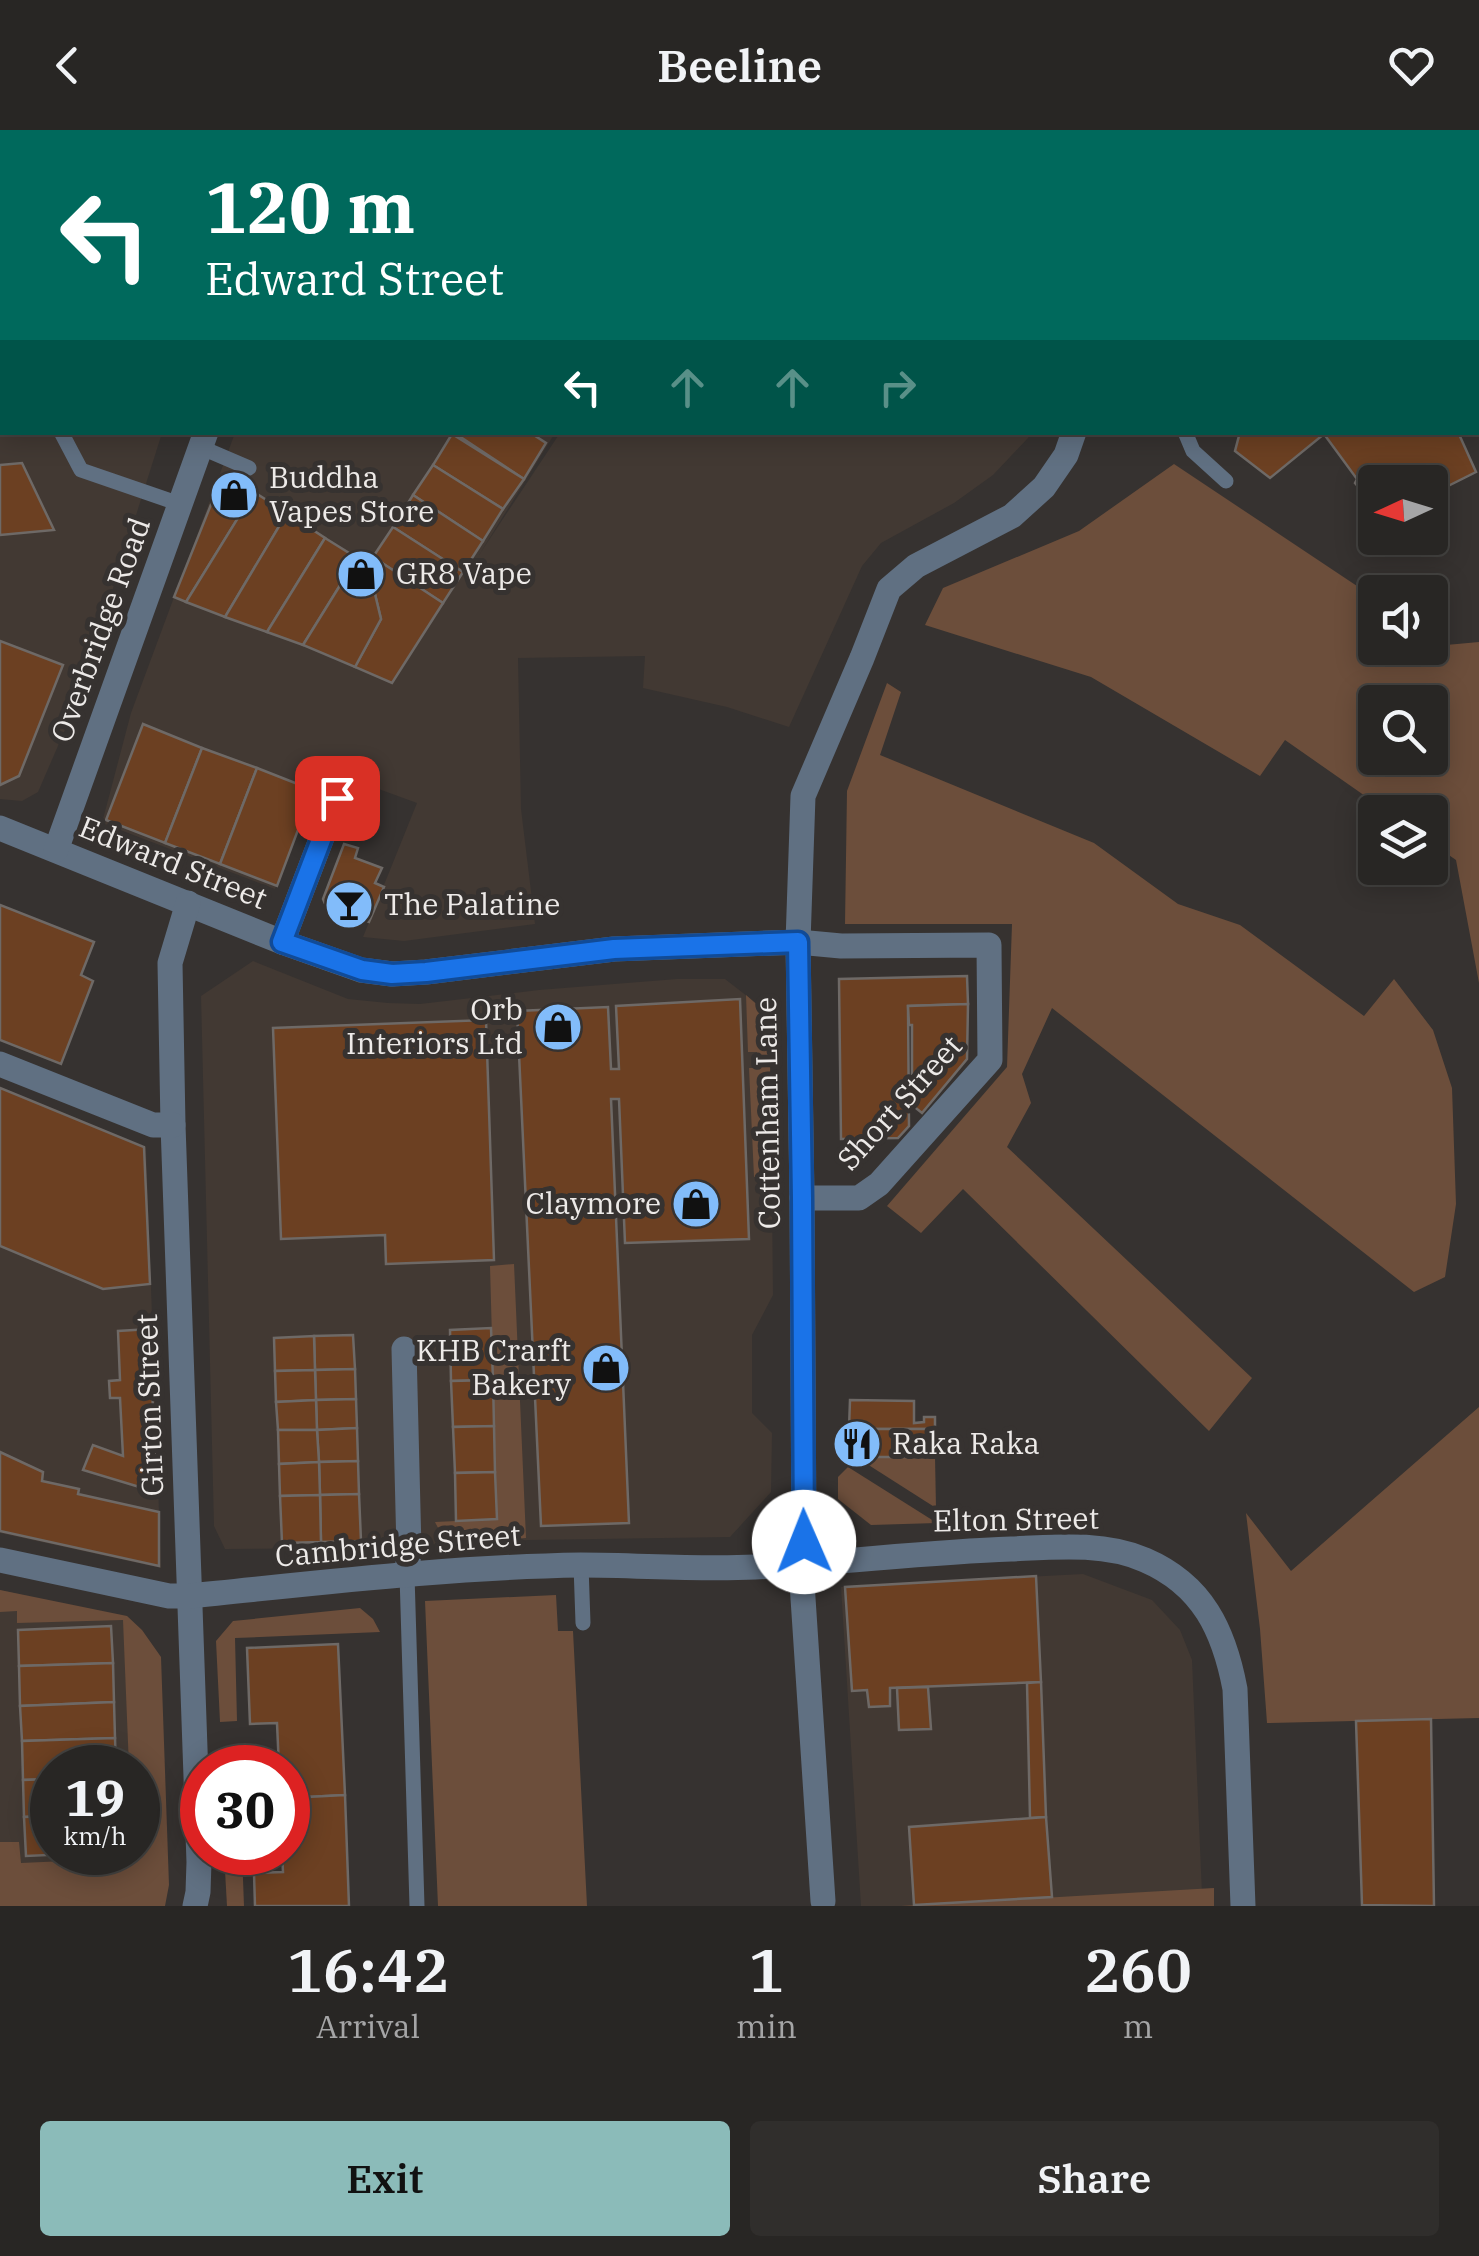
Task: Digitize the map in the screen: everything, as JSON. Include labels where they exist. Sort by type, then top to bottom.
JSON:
[{"type":"street","name":"Cottenham Lane","points":[[824,1901],[802,1584],[798,942],[803,796],[889,590],[916,566],[1012,516],[1044,486],[1066,455],[1073,435]]},
{"type":"street","name":"Overbridge Road","points":[[56,850],[203,440]]},
{"type":"street","points":[[282,942],[337,798]]},
{"type":"street","name":"Edward Street","points":[[0,828],[282,942],[362,970],[392,974],[426,972],[614,949],[798,942]]},
{"type":"street","name":"Girton Street","points":[[188,903],[170,963],[198,1862],[195,1906]]},
{"type":"street","name":"Short Street","points":[[798,942],[840,946],[989,945],[990,1060],[879,1184],[859,1198],[802,1198]]},
{"type":"street","points":[[0,1064],[153,1126],[173,1125]]},
{"type":"street","points":[[404,1348],[406,1575]]},
{"type":"street","name":"Elton Street","points":[[804,1562],[1070,1546],[1144,1559],[1177,1577],[1203,1602],[1229,1656],[1235,1690],[1243,1906]]},
{"type":"street","name":"Cambridge Street","points":[[0,1560],[160,1594],[190,1596],[406,1575],[581,1565],[705,1568],[804,1562]]},
{"type":"lane","points":[[63,435],[82,470],[180,504]]},
{"type":"lane","points":[[1186,435],[1193,451],[1226,481]]},
{"type":"lane","points":[[203,440],[248,468]]},
{"type":"lane","points":[[581,1565],[583,1624]]},
{"type":"lane","points":[[406,1575],[417,1906]]},
{"type":"shaded area","points":[[0,435],[161,435],[77,702],[38,792],[22,801],[0,799]]},
{"type":"shaded area","points":[[234,435],[554,435],[479,555],[559,435],[1029,435],[993,475],[954,503],[881,543],[862,566],[789,727],[727,707],[643,688],[645,656],[518,658],[521,809],[535,924],[404,941],[363,937],[417,803],[321,768],[275,889],[102,823],[131,713]]},
{"type":"shaded area","points":[[1174,464],[1358,587],[1358,665],[1448,665],[1448,645],[1479,642],[1479,983],[1456,860],[1448,854],[1448,795],[1364,795],[1285,740],[1260,776],[1091,677],[925,625],[943,588],[1079,531]]},
{"type":"shaded area","points":[[887,683],[901,692],[880,755],[1094,843],[1178,904],[1240,925],[1364,1016],[1394,979],[1433,1030],[1452,1088],[1456,1204],[1445,1277],[1414,1292],[1052,1008],[1022,1074],[1031,1103],[1007,1147],[1252,1378],[1209,1431],[963,1189],[921,1233],[887,1206],[1007,1067],[1012,924],[845,924],[847,791]]},
{"type":"shaded area","points":[[253,961],[348,999],[388,1003],[420,1004],[677,979],[725,979],[770,1014],[773,1295],[752,1335],[752,1413],[772,1433],[771,1492],[730,1537],[225,1549],[214,1526],[201,996]]},
{"type":"shaded area","points":[[746,995],[769,1015],[772,1176],[754,1177],[749,1068],[757,1068],[757,1052],[748,1052]]},
{"type":"shaded area","points":[[0,1089],[146,1147],[161,1568],[0,1533]]},
{"type":"shaded area","points":[[514,1264],[526,1538],[460,1540],[443,1534],[435,1522],[497,1519],[490,1266]]},
{"type":"shaded area","points":[[1479,1407],[1479,1718],[1267,1723],[1246,1513],[1291,1571]]},
{"type":"shaded area","points":[[856,1457],[935,1457],[936,1508]]},
{"type":"shaded area","points":[[848,1467],[937,1523],[871,1525],[838,1499],[838,1477]]},
{"type":"shaded area","points":[[1083,1574],[1152,1600],[1180,1630],[1192,1660],[1202,1894],[1021,1906],[861,1906],[841,1587]]},
{"type":"shaded area","points":[[0,1590],[126,1618],[131,1745],[30,1745],[30,1866],[19,1866],[0,1845]]},
{"type":"shaded area","points":[[0,1590],[127,1616],[161,1657],[169,1885],[165,1906],[0,1906],[0,1842],[19,1842],[21,1863],[30,1863],[30,1875],[160,1875],[160,1745],[128,1745],[123,1620],[17,1623],[17,1611],[0,1612]]},
{"type":"shaded area","points":[[556,1595],[558,1631],[573,1631],[587,1906],[438,1906],[425,1601]]},
{"type":"shaded area","points":[[360,1608],[380,1632],[235,1638],[237,1721],[220,1722],[216,1641],[233,1621]]},
{"type":"shaded area","points":[[225,1875],[243,1875],[244,1906],[227,1906]]},
{"type":"shaded area","points":[[1214,1888],[1214,1906],[901,1906]]},
{"type":"building","points":[[454,435],[524,479],[503,509],[433,465]]},
{"type":"building","points":[[458,435],[534,435],[546,443],[524,479]]},
{"type":"building","points":[[1239,435],[1323,435],[1270,478],[1235,451]]},
{"type":"building","points":[[1325,435],[1459,435],[1476,472],[1448,486],[1448,465],[1358,465],[1358,486],[1357,479]]},
{"type":"building","points":[[22,463],[54,530],[0,535],[0,465]]},
{"type":"building","points":[[433,465],[503,509],[483,541],[413,495]]},
{"type":"building","points":[[222,477],[254,492],[186,602],[174,597]]},
{"type":"building","points":[[254,492],[287,513],[225,617],[186,602]]},
{"type":"building","points":[[413,495],[483,541],[463,572],[393,527]]},
{"type":"building","points":[[287,513],[325,538],[267,632],[225,617]]},
{"type":"building","points":[[393,527],[463,572],[443,603],[373,557]]},
{"type":"building","points":[[325,538],[357,558],[303,645],[267,632]]},
{"type":"building","points":[[373,557],[443,603],[392,683],[355,667],[381,619],[368,565]]},
{"type":"building","points":[[357,558],[368,565],[381,619],[355,667],[303,645]]},
{"type":"building","points":[[0,641],[63,665],[19,776],[0,785]]},
{"type":"building","points":[[143,724],[202,748],[165,843],[106,820]]},
{"type":"building","points":[[202,748],[257,768],[220,864],[165,843]]},
{"type":"building","points":[[257,768],[313,790],[277,886],[220,864]]},
{"type":"building","points":[[344,844],[358,848],[355,858],[382,868],[375,883],[384,887],[369,922],[326,906],[323,899]]},
{"type":"building","points":[[0,905],[94,942],[81,975],[93,981],[61,1064],[0,1040]]},
{"type":"building","points":[[967,976],[968,1004],[908,1006],[909,1126],[898,1138],[841,1139],[839,979]]},
{"type":"building","points":[[740,999],[749,1239],[625,1243],[619,1099],[611,1099],[629,1523],[541,1526],[517,1011],[608,1007],[611,1069],[619,1069],[616,1006]]},
{"type":"building","points":[[968,1004],[967,1059],[922,1113],[912,1105],[912,1025],[908,1006]]},
{"type":"building","points":[[486,1020],[494,1260],[386,1264],[385,1235],[281,1239],[273,1028]]},
{"type":"building","points":[[0,1088],[144,1147],[150,1284],[103,1289],[0,1246]]},
{"type":"building","points":[[491,1328],[493,1380],[451,1381],[450,1330]]},
{"type":"building","points":[[150,1329],[156,1492],[83,1470],[93,1445],[123,1456],[120,1398],[110,1398],[109,1381],[120,1380],[118,1331]]},
{"type":"building","points":[[353,1335],[355,1369],[315,1370],[314,1336]]},
{"type":"building","points":[[314,1336],[315,1370],[275,1371],[274,1338]]},
{"type":"building","points":[[355,1369],[356,1399],[316,1400],[315,1370]]},
{"type":"building","points":[[315,1370],[316,1400],[276,1402],[275,1371]]},
{"type":"building","points":[[493,1380],[494,1426],[453,1427],[451,1381]]},
{"type":"building","points":[[356,1399],[357,1428],[317,1430],[316,1400]]},
{"type":"building","points":[[316,1400],[317,1430],[278,1430],[276,1402]]},
{"type":"building","points":[[850,1400],[914,1401],[914,1423],[924,1422],[924,1417],[935,1417],[935,1429],[849,1429]]},
{"type":"building","points":[[494,1426],[495,1472],[455,1473],[453,1427]]},
{"type":"building","points":[[357,1428],[358,1461],[319,1462],[317,1430]]},
{"type":"building","points":[[849,1429],[935,1429],[935,1457],[849,1457]]},
{"type":"building","points":[[278,1430],[317,1430],[319,1462],[279,1464]]},
{"type":"building","points":[[0,1452],[43,1472],[42,1481],[79,1489],[78,1494],[159,1512],[159,1566],[0,1531]]},
{"type":"building","points":[[358,1461],[359,1494],[320,1495],[319,1462]]},
{"type":"building","points":[[319,1462],[320,1495],[280,1496],[279,1464]]},
{"type":"building","points":[[495,1472],[497,1519],[456,1521],[455,1473]]},
{"type":"building","points":[[359,1494],[361,1541],[321,1542],[320,1495]]},
{"type":"building","points":[[320,1495],[321,1542],[282,1543],[280,1496]]},
{"type":"building","points":[[1036,1576],[1041,1682],[890,1688],[890,1706],[869,1707],[867,1690],[852,1691],[845,1587]]},
{"type":"building","points":[[111,1626],[113,1663],[19,1666],[18,1630]]},
{"type":"building","points":[[338,1644],[345,1795],[310,1797],[310,1745],[278,1745],[277,1723],[250,1724],[247,1648]]},
{"type":"building","points":[[113,1663],[114,1702],[20,1706],[19,1666]]},
{"type":"building","points":[[1041,1682],[1046,1817],[1030,1818],[1027,1683]]},
{"type":"building","points":[[928,1687],[931,1729],[899,1730],[897,1688]]},
{"type":"building","points":[[114,1702],[115,1738],[22,1741],[20,1706]]},
{"type":"building","points":[[1431,1719],[1434,1906],[1362,1905],[1356,1721]]},
{"type":"building","points":[[115,1738],[115,1745],[30,1745],[30,1780],[23,1780],[22,1741]]},
{"type":"building","points":[[23,1780],[30,1780],[30,1817],[24,1817]]},
{"type":"building","points":[[345,1795],[349,1906],[255,1906],[254,1875],[310,1875],[310,1797]]},
{"type":"building","points":[[24,1817],[30,1817],[30,1856],[26,1856]]},
{"type":"building","points":[[1046,1817],[1052,1897],[914,1905],[909,1827]]},
{"type":"place","name":"Buddha Vapes Store","points":[[234,495]]},
{"type":"place","name":"GR8 Vape","points":[[361,574]]},
{"type":"place","name":"The Palatine","points":[[349,905]]},
{"type":"place","name":"Orb Interiors Ltd","points":[[558,1027]]},
{"type":"place","name":"Claymore","points":[[696,1204]]},
{"type":"place","name":"KHB Crarft Bakery","points":[[606,1368]]},
{"type":"place","name":"Raka Raka","points":[[857,1444]]},
{"type":"route","points":[[337,798],[282,942],[362,970],[392,974],[426,972],[614,949],[798,942],[804,1542]]}]
